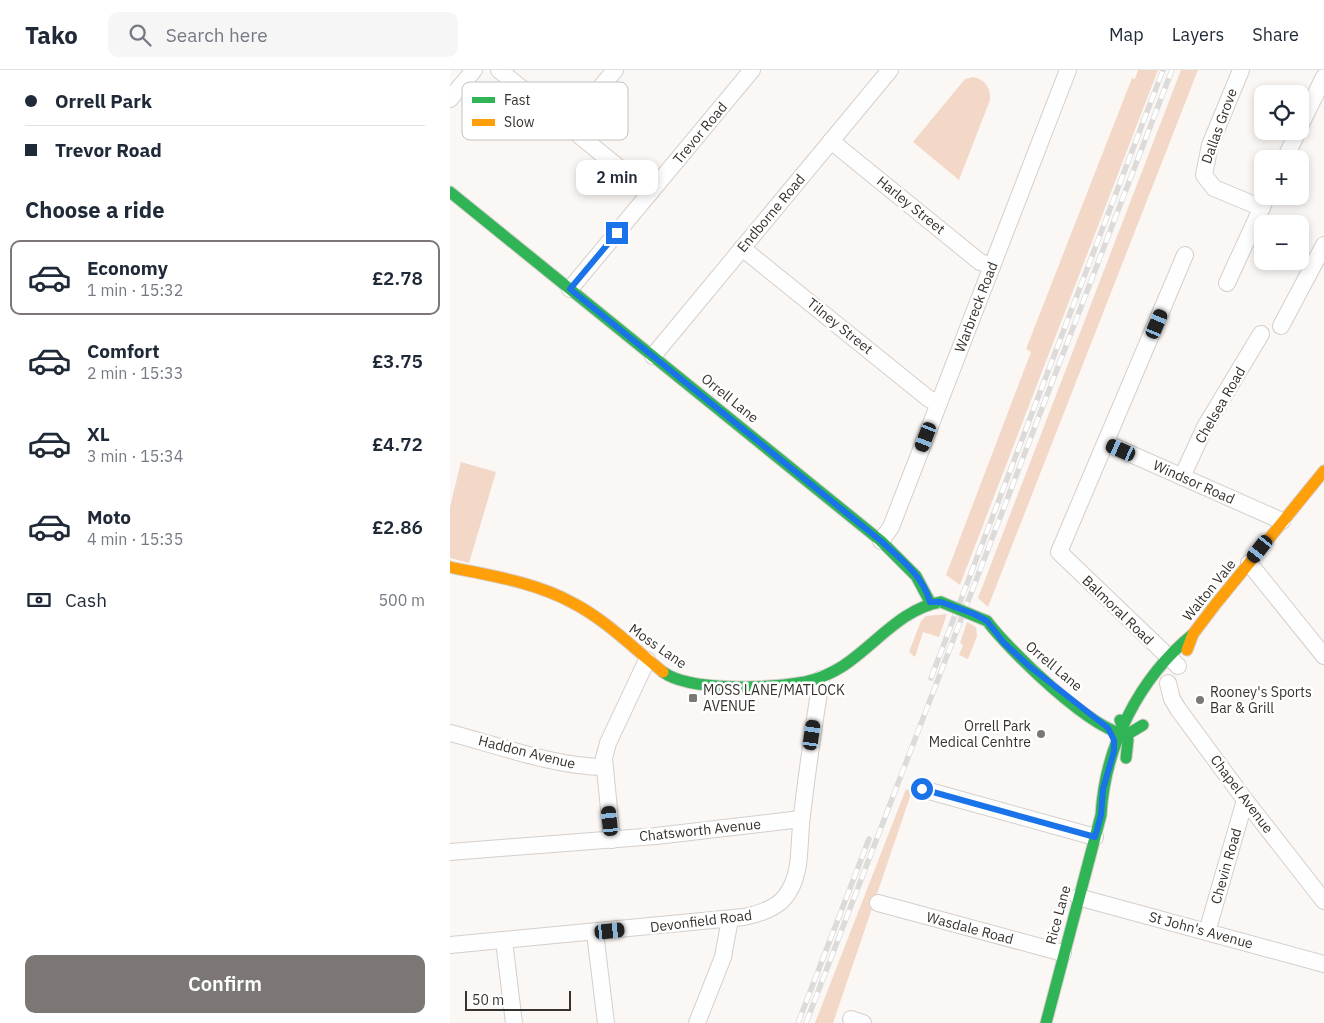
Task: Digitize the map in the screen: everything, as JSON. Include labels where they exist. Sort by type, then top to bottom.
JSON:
[{"type":"main road","name":"Orrell Lane","points":[[450,192],[881,541],[915,574],[935,602],[974,614],[987,621],[1056,675]]},
{"type":"main road","name":"Walton Vale","points":[[1110,764],[1114,751],[1124,732],[1132,706],[1173,662],[1282,521],[1324,471]]},
{"type":"main road","name":"Moss Lane","points":[[450,567],[529,586],[561,597],[587,612],[646,660],[679,680],[704,686],[804,682],[821,679],[843,667],[915,610],[935,602]]},
{"type":"main road","name":"Orrell Lane","points":[[987,621],[1004,643],[1029,666],[1108,728],[1124,732]]},
{"type":"main road","name":"Walton Vale","points":[[1159,697],[1168,683],[1173,662]]},
{"type":"main road","points":[[1122,768],[1124,732],[1111,712],[1123,712],[1132,706]]},
{"type":"main road","points":[[1122,768],[1150,712]]},
{"type":"main road","points":[[1124,732],[1137,731],[1143,725]]},
{"type":"main road","points":[[1108,728],[1114,740],[1114,751]]},
{"type":"main road","name":"Rice Lane","points":[[1046,1023],[1101,815],[1103,789],[1110,764]]},
{"type":"main road","name":"Rice Lane","points":[[1101,815],[1111,798],[1122,768]]},
{"type":"street","points":[[464,82],[474,70]]},
{"type":"street","points":[[499,70],[514,82]]},
{"type":"street","points":[[605,82],[615,70]]},
{"type":"street","name":"Trevor Road","points":[[570,289],[752,70]]},
{"type":"street","name":"Endborne Road","points":[[653,356],[890,70]]},
{"type":"street","name":"Warbreck Road","points":[[881,541],[891,527],[1068,70]]},
{"type":"street","name":"Dallas Grove","points":[[1240,70],[1210,145],[1204,175],[1214,188],[1254,199]]},
{"type":"street","points":[[1320,70],[1324,73]]},
{"type":"street","points":[[1309,108],[1324,77]]},
{"type":"street","points":[[450,99],[462,84]]},
{"type":"street","points":[[585,140],[650,193]]},
{"type":"street","name":"Harley Street","points":[[831,141],[980,262],[992,266]]},
{"type":"street","points":[[1227,283],[1264,205]]},
{"type":"street","points":[[1281,326],[1324,245]]},
{"type":"street","name":"Tilney Street","points":[[742,248],[929,398],[939,403]]},
{"type":"street","points":[[1106,443],[1186,255]]},
{"type":"street","name":"Chelsea Road","points":[[1182,477],[1205,427],[1261,334]]},
{"type":"street","name":"Windsor Road","points":[[1106,443],[1282,521]]},
{"type":"street","name":"Balmoral Road","points":[[1106,443],[1059,552],[1173,662]]},
{"type":"street","points":[[1249,563],[1324,656]]},
{"type":"street","points":[[612,840],[604,758],[608,743],[646,660]]},
{"type":"street","name":"Devonfield Road","points":[[450,945],[730,919],[768,910],[785,897],[791,888],[798,866],[801,819],[821,679]]},
{"type":"street","name":"Chapel Avenue","points":[[1168,683],[1172,699],[1245,800],[1324,902]]},
{"type":"street","name":"Haddon Avenue","points":[[450,733],[555,760],[585,766],[604,767]]},
{"type":"street","points":[[922,789],[1095,837]]},
{"type":"street","name":"Chevin Road","points":[[1207,932],[1245,800]]},
{"type":"street","name":"Chatsworth Avenue","points":[[450,852],[612,840],[801,819]]},
{"type":"street","name":"St John's Avenue","points":[[1078,897],[1324,964]]},
{"type":"street","name":"Wasdale Road","points":[[878,903],[1063,953]]},
{"type":"street","points":[[696,1023],[723,957],[730,919]]},
{"type":"street","points":[[595,933],[606,1023]]},
{"type":"street","points":[[504,941],[514,1023]]},
{"type":"shaded area","points":[[1138,70],[1158,70],[960,585],[946,575],[1031,352],[1026,349],[1132,78],[1135,79]]},
{"type":"shaded area","points":[[1181,70],[1198,70],[988,607],[978,598]]},
{"type":"shaded area","points":[[973,77],[984,82],[989,92],[990,100],[959,180],[913,142],[965,79]]},
{"type":"shaded area","points":[[461,462],[496,472],[469,563],[450,558],[450,507]]},
{"type":"shaded area","points":[[947,614],[939,637],[923,632],[915,657],[909,652],[921,621],[926,616]]},
{"type":"shaded area","points":[[967,622],[976,627],[977,636],[968,659],[959,655],[963,645],[960,643]]},
{"type":"shaded area","points":[[906,789],[912,791],[833,1023],[815,1023]]},
{"type":"railway","points":[[931,678],[1163,70]]},
{"type":"railway","points":[[806,1023],[1172,70]]},
{"type":"railway","points":[[798,1023],[869,839]]},
{"type":"traffic: fast","points":[[450,192],[881,541],[916,576],[930,602]]},
{"type":"traffic: fast","points":[[663,672],[692,683],[711,686],[773,686],[810,681],[825,676],[843,666],[901,619],[927,606],[941,602]]},
{"type":"traffic: fast","points":[[941,602],[987,621]]},
{"type":"traffic: fast","points":[[987,621],[997,634],[1032,669],[1074,706],[1095,721],[1113,731],[1128,734],[1143,725]]},
{"type":"traffic: fast","points":[[1046,1023],[1101,815],[1109,764],[1118,739],[1128,715],[1141,692],[1156,671],[1193,634]]},
{"type":"traffic: fast","points":[[1120,720],[1128,740],[1126,758]]},
{"type":"traffic: slow","points":[[1187,650],[1193,634],[1215,605],[1324,471]]},
{"type":"traffic: slow","points":[[450,567],[497,577],[557,595],[596,617],[663,672]]},
{"type":"place","name":"MOSS LANE/MATLOCK AVENUE","points":[[693,698]]},
{"type":"place","name":"Rooney's Sports Bar & Grill","points":[[1200,700]]},
{"type":"place","name":"Orrell Park Medical Cenhtre","points":[[1041,734]]},
{"type":"route","points":[[617,233],[570,289],[807,479],[881,541],[915,574],[926,588],[930,602],[941,602],[974,614],[987,621],[1004,643],[1029,666],[1108,728],[1114,740],[1114,751],[1103,789],[1100,804],[1101,815],[1095,837],[922,789]]}]
